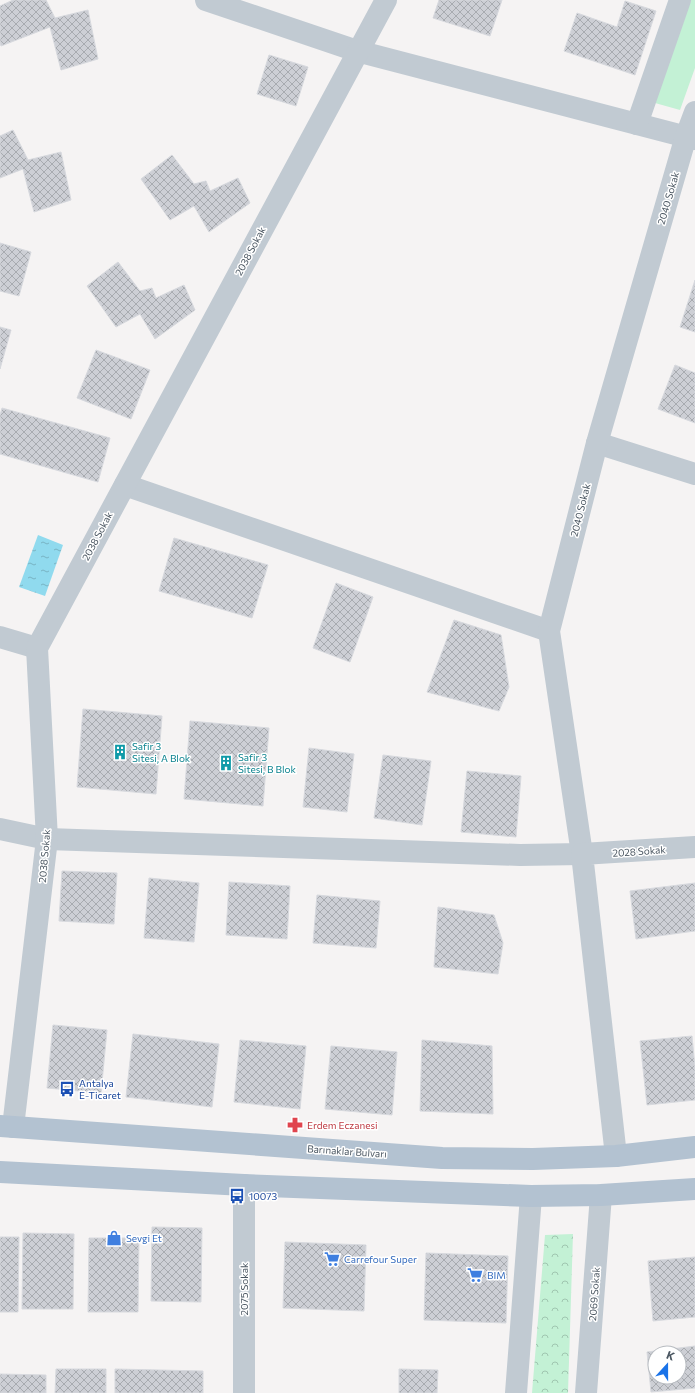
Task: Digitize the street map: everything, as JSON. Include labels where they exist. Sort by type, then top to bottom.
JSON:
[{"type":"main road","name":"Barınaklar Bulvarı","points":[[6,1127],[442,1158],[532,1159],[616,1156],[695,1148]]},
{"type":"main road","points":[[0,1172],[244,1186],[531,1196],[601,1195],[695,1189]]},
{"type":"street","points":[[206,0],[357,51],[690,138]]},
{"type":"street","name":"2038 Sokak","points":[[6,1127],[47,839],[37,648],[357,51],[386,0]]},
{"type":"street","points":[[637,124],[680,0]]},
{"type":"street","name":"2040 Sokak","points":[[616,1156],[582,854],[549,631],[597,443],[690,138],[695,112]]},
{"type":"street","points":[[597,443],[695,474]]},
{"type":"street","points":[[125,485],[549,631]]},
{"type":"street","points":[[0,637],[37,648]]},
{"type":"street","points":[[0,829],[47,839],[520,855],[582,854]]},
{"type":"street","name":"2028 Sokak","points":[[582,854],[695,847]]},
{"type":"street","name":"2075 Sokak","points":[[244,1186],[244,1393]]},
{"type":"street","name":"2069 Sokak","points":[[586,1393],[601,1195]]},
{"type":"street","points":[[516,1393],[531,1196]]},
{"type":"green space","points":[[691,0],[695,0],[695,68],[680,110],[655,103]]},
{"type":"green space","points":[[573,1234],[568,1393],[532,1393],[545,1235]]},
{"type":"water","points":[[38,535],[63,545],[45,596],[19,587]]},
{"type":"building","points":[[13,0],[46,0],[55,18],[88,10],[98,59],[61,70],[50,27],[1,46],[0,6]]},
{"type":"building","points":[[439,0],[502,0],[490,36],[433,18]]},
{"type":"building","points":[[625,1],[656,11],[635,75],[564,51],[577,13],[617,27]]},
{"type":"building","points":[[269,55],[308,67],[296,106],[257,94]]},
{"type":"building","points":[[13,130],[28,160],[61,152],[71,200],[34,212],[23,169],[0,178],[0,136]]},
{"type":"building","points":[[172,155],[194,184],[206,181],[210,191],[238,178],[250,203],[209,232],[194,206],[170,220],[141,179]]},
{"type":"building","points":[[0,243],[31,252],[19,296],[0,291]]},
{"type":"building","points":[[118,262],[140,291],[152,288],[156,298],[184,285],[195,310],[155,339],[140,314],[116,327],[87,286]]},
{"type":"building","points":[[695,280],[695,332],[680,327]]},
{"type":"building","points":[[0,327],[11,330],[0,369]]},
{"type":"building","points":[[96,350],[150,370],[131,419],[77,398]]},
{"type":"building","points":[[675,365],[695,373],[695,423],[658,409]]},
{"type":"building","points":[[2,408],[110,438],[98,482],[0,454],[0,415]]},
{"type":"building","points":[[174,538],[268,565],[252,618],[159,591]]},
{"type":"building","points":[[336,583],[373,597],[350,662],[313,648]]},
{"type":"building","points":[[454,620],[501,635],[509,687],[499,711],[427,692]]},
{"type":"building","name":"Safir 3 Sitesi, A Blok","points":[[83,709],[162,716],[156,794],[77,787]]},
{"type":"building","name":"Safir 3 Sitesi, B Blok","points":[[190,721],[269,728],[263,806],[184,799]]},
{"type":"building","points":[[309,748],[354,754],[347,812],[303,807]]},
{"type":"building","points":[[383,755],[431,761],[422,825],[374,818]]},
{"type":"building","points":[[467,771],[521,776],[516,837],[461,832]]},
{"type":"building","points":[[62,871],[117,873],[114,924],[59,921]]},
{"type":"building","points":[[149,878],[199,883],[194,942],[144,938]]},
{"type":"building","points":[[229,882],[290,886],[287,939],[226,935]]},
{"type":"building","points":[[695,883],[695,931],[636,939],[630,891]]},
{"type":"building","points":[[317,895],[380,901],[376,948],[313,943]]},
{"type":"building","points":[[438,907],[494,915],[503,943],[498,974],[434,967]]},
{"type":"building","points":[[53,1025],[107,1030],[101,1093],[47,1088]]},
{"type":"building","points":[[133,1034],[219,1044],[212,1107],[126,1097]]},
{"type":"building","points":[[692,1036],[695,1067],[695,1100],[647,1105],[640,1041]]},
{"type":"building","points":[[240,1040],[306,1046],[300,1109],[234,1102]]},
{"type":"building","points":[[422,1040],[492,1046],[493,1114],[420,1111]]},
{"type":"building","points":[[331,1046],[397,1052],[392,1115],[325,1109]]},
{"type":"building","points":[[152,1227],[202,1228],[201,1302],[151,1301]]},
{"type":"building","points":[[23,1233],[74,1234],[73,1309],[22,1309]]},
{"type":"building","points":[[0,1237],[19,1237],[18,1312],[0,1312]]},
{"type":"building","points":[[89,1238],[139,1238],[138,1312],[88,1312]]},
{"type":"building","points":[[285,1242],[366,1245],[364,1311],[283,1308]]},
{"type":"building","points":[[426,1253],[508,1256],[506,1323],[424,1320]]},
{"type":"building","points":[[695,1257],[695,1317],[653,1321],[648,1261]]},
{"type":"building","points":[[695,1346],[695,1388],[651,1392],[650,1385],[687,1385],[687,1347]]},
{"type":"building","points":[[56,1369],[106,1369],[106,1393],[55,1393]]},
{"type":"building","points":[[115,1369],[203,1371],[203,1393],[115,1393]]},
{"type":"building","points":[[399,1369],[438,1370],[437,1393],[399,1393]]},
{"type":"building","points":[[0,1374],[46,1375],[46,1393],[0,1393]]},
{"type":"place","name":"Safir 3 Sitesi, A Blok","points":[[120,752]]},
{"type":"place","name":"Safir 3 Sitesi, B Blok","points":[[226,763]]},
{"type":"place","name":"Antalya E-Ticaret","points":[[67,1089]]},
{"type":"place","name":"Erdem Eczanesi","points":[[295,1125]]},
{"type":"place","name":"10073","points":[[237,1196]]},
{"type":"place","name":"Sevgi Et","points":[[114,1238]]},
{"type":"place","name":"Carrefour Super","points":[[332,1259]]},
{"type":"place","name":"BIM","points":[[475,1275]]}]
